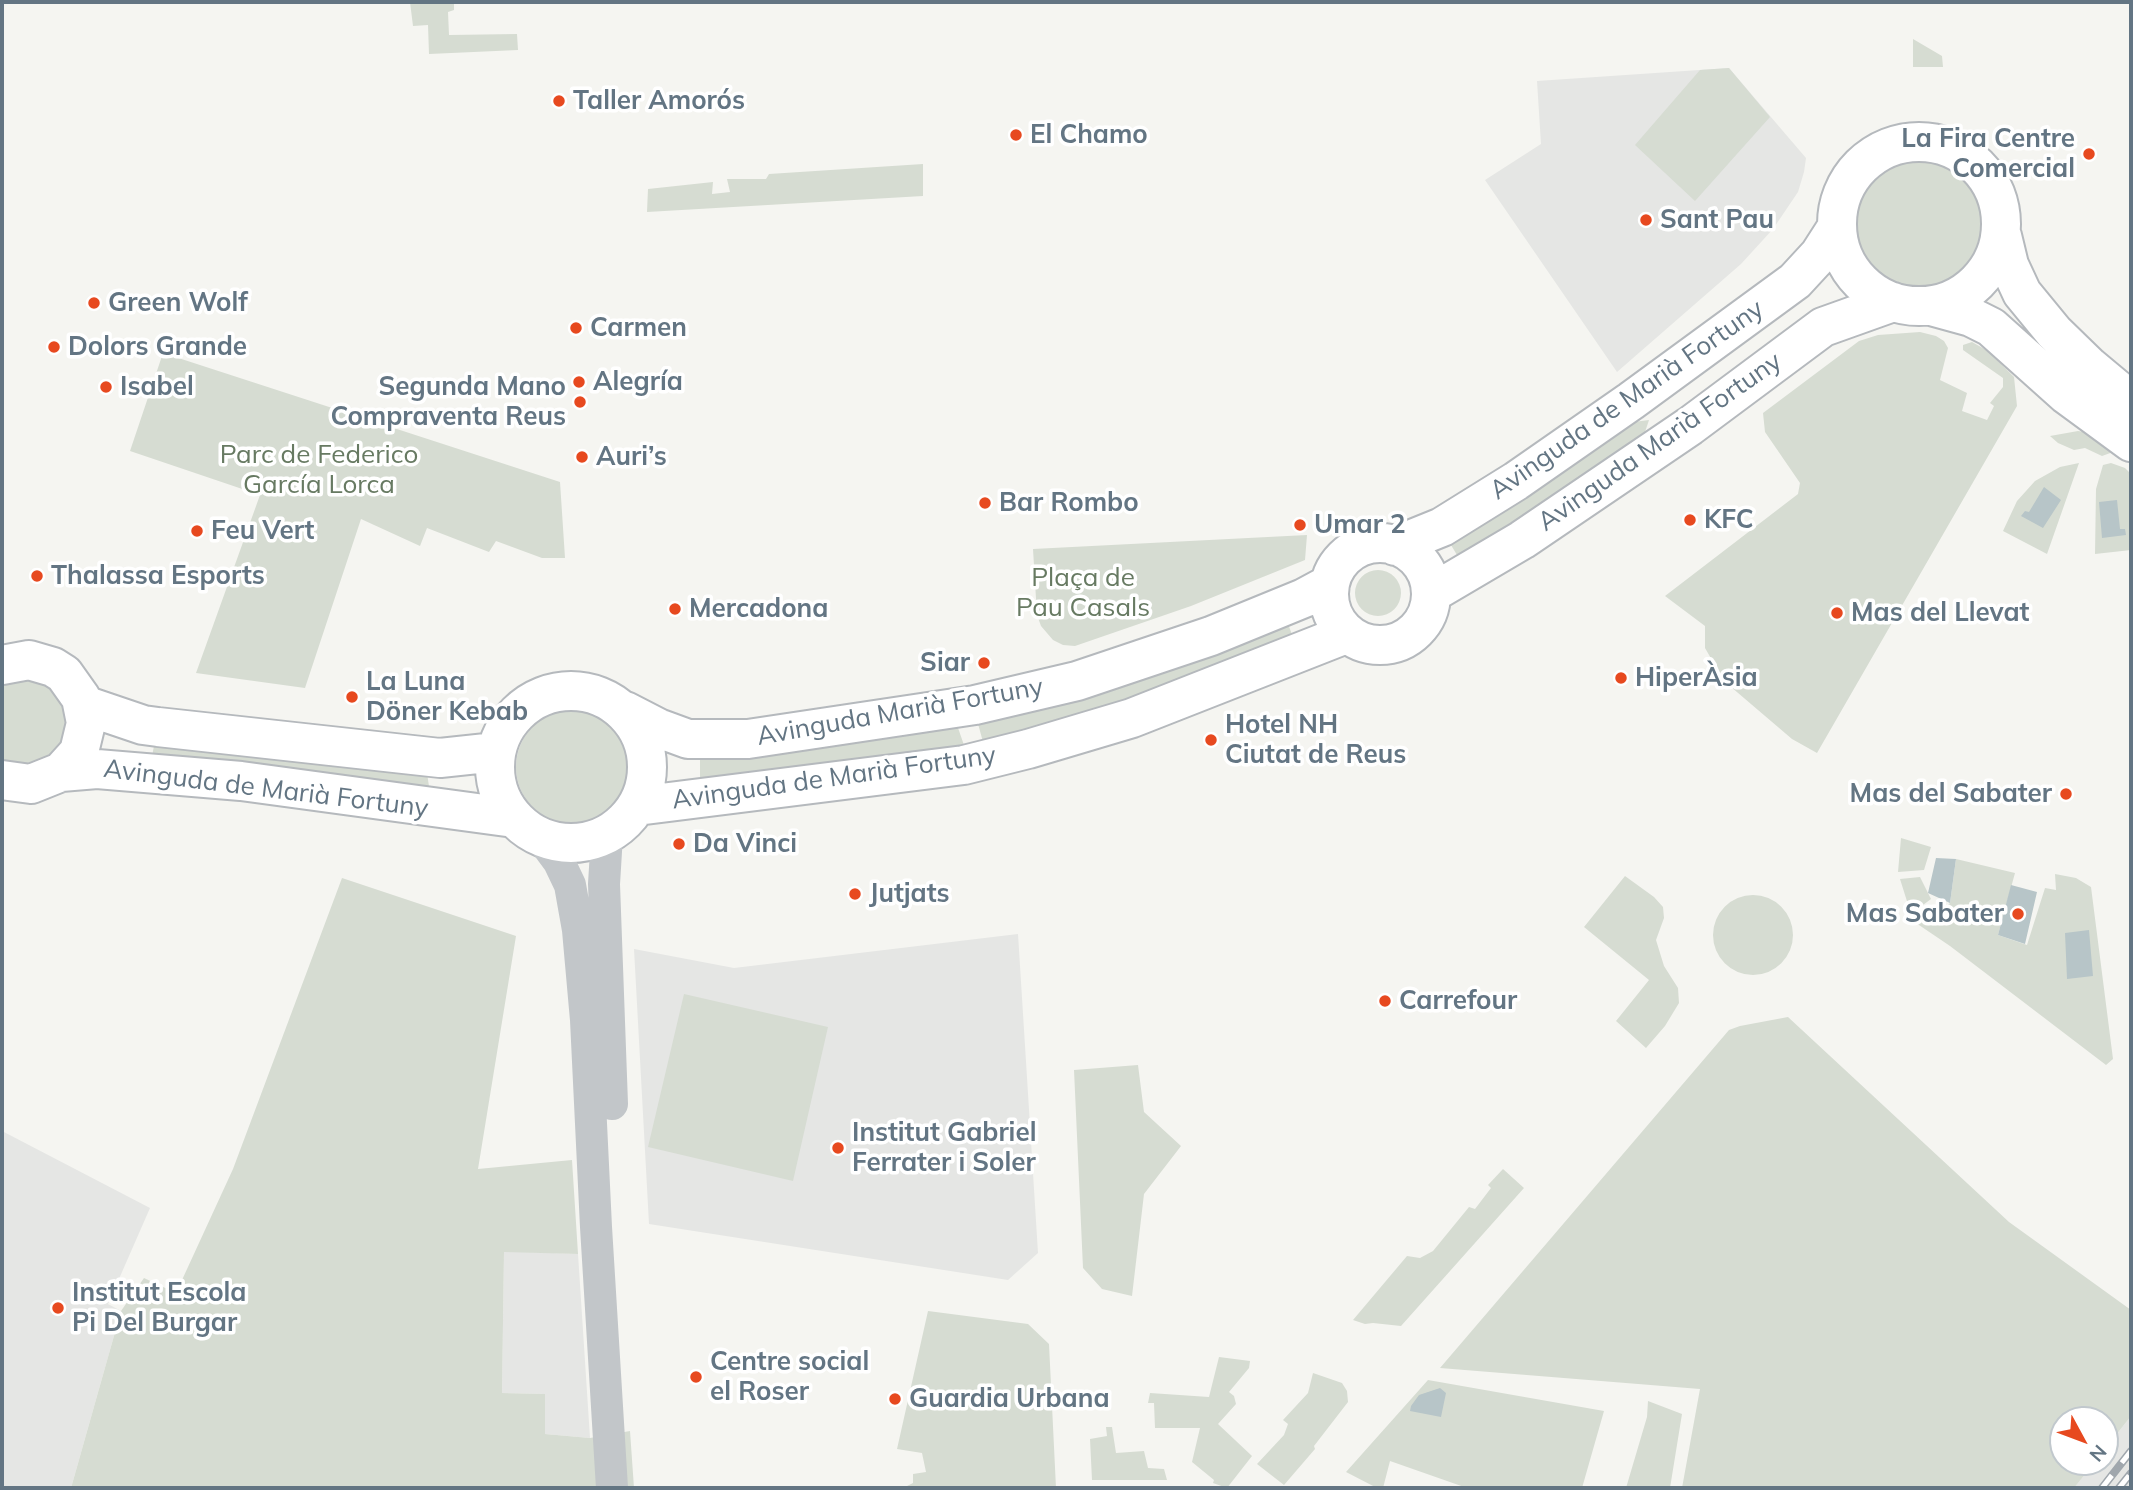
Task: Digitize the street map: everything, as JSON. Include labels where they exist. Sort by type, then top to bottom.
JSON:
[{"type":"main road","points":[[2131,401],[2054,332],[2022,293],[2009,265],[2002,236],[2001,209],[1992,183],[1974,161],[1951,147],[1924,141],[1897,144],[1872,156],[1852,176],[1840,200],[1837,227],[1842,254],[1856,278],[1877,296],[1893,302],[1931,306],[1971,317],[1991,327],[2067,395],[2131,442]]},
{"type":"main road","name":"Avinguda de Marià Fortuny","points":[[1395,546],[1432,532],[1516,481],[1642,393],[1795,281],[1819,254],[1837,227]]},
{"type":"main road","points":[[1931,306],[1957,298],[1979,282],[1995,259],[2002,236]]},
{"type":"main road","name":"Avinguda Marià Fortuny","points":[[1432,593],[1522,540],[1690,426],[1823,327],[1893,302]]},
{"type":"main road","points":[[1385,543],[1395,546],[1414,556],[1425,569],[1432,593],[1430,608],[1420,627],[1402,641],[1381,646],[1360,642],[1346,634],[1337,622],[1331,608],[1330,584],[1337,567],[1349,554],[1365,546],[1385,543]]},
{"type":"main road","name":"Avinguda Marià Fortuny","points":[[625,711],[658,728],[688,739],[748,739],[975,705],[1077,681],[1211,636],[1304,598],[1330,584]]},
{"type":"main road","name":"Avinguda de Marià Fortuny","points":[[637,806],[964,765],[1132,718],[1346,634]]},
{"type":"main road","points":[[2,665],[30,660],[53,667],[64,674],[76,688],[84,705],[84,738],[79,752],[61,772]]},
{"type":"main road","points":[[579,690],[605,697],[625,711],[640,733],[648,767],[643,793],[634,812],[607,835],[581,844],[528,829],[499,794],[494,768],[498,741],[510,720],[530,702],[555,692],[579,690]]},
{"type":"main road","points":[[84,705],[143,725],[158,727],[440,758],[496,752]]},
{"type":"main road","name":"Avinguda de Marià Fortuny","points":[[2,780],[31,784],[61,772],[97,769],[241,781],[528,829]]},
{"type":"street","points":[[528,829],[559,862],[570,885],[578,930],[586,1020],[612,1488]]},
{"type":"street","points":[[596,1227],[612,1112],[604,884],[607,835]]},
{"type":"shaded area","name":"Sant Pau","points":[[1729,68],[1806,158],[1798,192],[1773,229],[1741,264],[1617,372],[1485,180],[1541,144],[1537,81]]},
{"type":"shaded area","points":[[2044,487],[2061,500],[2043,528],[2021,516],[2025,511],[2029,512]]},
{"type":"shaded area","points":[[2117,500],[2120,529],[2125,529],[2126,535],[2102,538],[2099,502]]},
{"type":"shaded area","name":"Mas Sabater","points":[[1936,858],[1956,859],[1950,903],[1928,893]]},
{"type":"shaded area","name":"Mas Sabater","points":[[2011,885],[2037,892],[2025,944],[1998,935]]},
{"type":"shaded area","points":[[2089,930],[2093,976],[2067,979],[2065,933]]},
{"type":"shaded area","name":"Institut Gabriel Ferrater i Soler","points":[[1018,934],[1038,1253],[1008,1280],[649,1224],[634,949],[734,968]]},
{"type":"shaded area","name":"Institut Escola Pi Del Burgar","points":[[2,1131],[150,1208],[108,1304],[121,1311],[71,1488],[2,1488]]},
{"type":"shaded area","points":[[504,1251],[578,1254],[590,1438],[545,1434],[544,1394],[502,1393]]},
{"type":"shaded area","points":[[1440,1388],[1446,1393],[1441,1417],[1410,1411],[1419,1395]]},
{"type":"shaded area","points":[[2131,1416],[2131,1488],[2074,1488],[2084,1476],[2119,1476],[2119,1431]]},
{"type":"green space","points":[[410,2],[454,2],[454,10],[448,12],[449,35],[517,34],[518,50],[429,54],[428,25],[413,26]]},
{"type":"green space","points":[[1913,39],[1942,56],[1943,67],[1913,67]]},
{"type":"green space","points":[[1729,68],[1770,117],[1695,201],[1635,145],[1700,70]]},
{"type":"green space","points":[[1920,157],[1945,162],[1966,176],[1980,197],[1985,222],[1980,247],[1966,268],[1945,282],[1920,287],[1895,282],[1874,268],[1860,247],[1855,222],[1860,197],[1874,176],[1895,162]]},
{"type":"green space","points":[[923,164],[923,196],[647,212],[648,189],[713,182],[712,194],[730,192],[727,179],[766,179],[769,174]]},
{"type":"green space","points":[[1920,332],[1936,336],[1944,341],[1948,348],[1940,380],[1967,393],[1962,411],[1987,420],[1994,406],[1990,403],[2003,387],[2003,378],[1963,350],[1963,345],[1972,342],[1988,351],[2014,377],[2017,406],[1817,753],[1792,739],[1724,681],[1705,648],[1705,626],[1665,596],[1798,494],[1800,483],[1765,432],[1763,413],[1859,341],[1878,335]]},
{"type":"green space","name":"Parc de Federico García Lorca","points":[[163,353],[560,482],[565,558],[542,558],[496,541],[489,552],[427,528],[420,546],[361,519],[305,688],[196,673],[260,495],[130,451]]},
{"type":"green space","points":[[1649,420],[1641,444],[1460,560],[1448,540],[1626,423]]},
{"type":"green space","points":[[2078,431],[2091,433],[2113,452],[2102,456],[2085,448],[2074,450],[2050,436]]},
{"type":"green space","points":[[2079,463],[2047,554],[2003,531],[2017,501],[2035,481],[2060,467]]},
{"type":"green space","points":[[2111,463],[2125,468],[2131,474],[2131,550],[2095,554],[2096,489],[2103,465]]},
{"type":"green space","name":"Plaça de Pau Casals","points":[[1307,535],[1305,560],[1191,606],[1075,646],[1063,645],[1053,640],[1041,626],[1037,615],[1033,549]]},
{"type":"green space","points":[[1378,570],[1394,577],[1401,593],[1394,609],[1378,616],[1362,609],[1355,593],[1362,577]]},
{"type":"green space","points":[[1287,621],[1294,640],[1196,679],[983,742],[977,720]]},
{"type":"green space","points":[[23,677],[51,686],[68,711],[65,741],[50,759],[36,765],[6,763],[2,760],[2,684]]},
{"type":"green space","points":[[573,710],[595,714],[613,727],[626,745],[630,767],[626,789],[613,807],[595,820],[573,824],[551,820],[533,807],[520,789],[516,767],[520,745],[533,727],[551,714]]},
{"type":"green space","points":[[957,725],[965,748],[700,782],[700,756]]},
{"type":"green space","points":[[155,741],[427,773],[430,793],[151,761]]},
{"type":"green space","points":[[1901,838],[1931,847],[1924,870],[1898,872]]},
{"type":"green space","points":[[1956,859],[2015,873],[1998,935],[2027,945],[2045,888],[2056,890],[2055,874],[2076,878],[2091,887],[2113,1059],[2106,1065],[1916,923],[1915,920],[1939,903],[1950,903]]},
{"type":"green space","points":[[1625,876],[1663,907],[1664,918],[1656,940],[1664,966],[1678,988],[1679,1003],[1665,1026],[1646,1048],[1616,1021],[1649,980],[1584,927]]},
{"type":"green space","points":[[1920,877],[1931,899],[1911,914],[1900,879]]},
{"type":"green space","points":[[342,878],[516,936],[478,1169],[572,1160],[578,1254],[504,1252],[502,1393],[545,1394],[545,1434],[590,1438],[630,1431],[634,1488],[71,1488],[121,1311],[144,1278],[176,1293],[233,1169]]},
{"type":"green space","points":[[1753,895],[1768,898],[1781,907],[1790,920],[1793,935],[1790,950],[1781,963],[1768,972],[1753,975],[1738,972],[1725,963],[1716,950],[1713,935],[1716,920],[1725,907],[1738,898]]},
{"type":"green space","points":[[684,994],[828,1027],[793,1181],[648,1147]]},
{"type":"green space","points":[[1788,1017],[2009,1222],[2131,1310],[2131,1416],[2119,1431],[2119,1406],[2049,1406],[2049,1476],[2084,1476],[2074,1488],[1682,1488],[1700,1389],[1440,1368],[1729,1030]]},
{"type":"green space","points":[[1138,1065],[1144,1112],[1181,1146],[1144,1194],[1132,1296],[1102,1289],[1083,1268],[1074,1070]]},
{"type":"green space","points":[[1503,1169],[1524,1188],[1401,1326],[1365,1324],[1353,1320],[1407,1256],[1420,1258],[1433,1251],[1469,1207],[1475,1209],[1491,1188],[1488,1185]]},
{"type":"green space","points":[[928,1311],[1028,1324],[1049,1344],[1056,1488],[903,1488],[913,1483],[913,1474],[926,1472],[922,1453],[897,1449]]},
{"type":"green space","points":[[1219,1357],[1250,1361],[1249,1368],[1229,1392],[1234,1396],[1236,1404],[1218,1424],[1252,1456],[1227,1488],[1213,1483],[1214,1480],[1192,1462],[1200,1428],[1155,1428],[1154,1403],[1148,1403],[1150,1393],[1209,1397]]},
{"type":"green space","points":[[1313,1373],[1342,1383],[1347,1391],[1348,1402],[1314,1446],[1315,1449],[1284,1485],[1257,1464],[1284,1435],[1288,1424],[1283,1420],[1308,1393]]},
{"type":"green space","points":[[1428,1380],[1604,1411],[1582,1488],[1467,1488],[1390,1461],[1383,1488],[1377,1488],[1346,1472]]},
{"type":"green space","points":[[1648,1401],[1682,1414],[1670,1488],[1626,1488],[1647,1417]]},
{"type":"green space","points":[[1106,1427],[1112,1427],[1116,1453],[1144,1451],[1148,1468],[1164,1469],[1167,1480],[1092,1480],[1090,1439],[1107,1436]]},
{"type":"railway","points":[[2102,1488],[2131,1451]]},
{"type":"railway","points":[[2119,1488],[2131,1473]]},
{"type":"place","name":"Taller Amorós","points":[[559,101]]},
{"type":"place","name":"El Chamo","points":[[1016,135]]},
{"type":"place","name":"La Fira Centre Comercial","points":[[2089,154]]},
{"type":"place","name":"Sant Pau","points":[[1646,220]]},
{"type":"place","name":"Green Wolf","points":[[94,303]]},
{"type":"place","name":"Carmen","points":[[576,328]]},
{"type":"place","name":"Dolors Grande","points":[[54,347]]},
{"type":"place","name":"Alegría","points":[[579,382]]},
{"type":"place","name":"Isabel","points":[[106,387]]},
{"type":"place","name":"Segunda Mano Compraventa Reus","points":[[580,402]]},
{"type":"place","name":"Auri’s","points":[[582,457]]},
{"type":"place","name":"Bar Rombo","points":[[985,503]]},
{"type":"place","name":"KFC","points":[[1690,520]]},
{"type":"place","name":"Umar 2","points":[[1300,525]]},
{"type":"place","name":"Feu Vert","points":[[197,531]]},
{"type":"place","name":"Thalassa Esports","points":[[37,576]]},
{"type":"place","name":"Mercadona","points":[[675,609]]},
{"type":"place","name":"Mas del Llevat","points":[[1837,613]]},
{"type":"place","name":"Siar","points":[[984,663]]},
{"type":"place","name":"HiperÀsia","points":[[1621,678]]},
{"type":"place","name":"La Luna Döner Kebab","points":[[352,697]]},
{"type":"place","name":"Hotel NH Ciutat de Reus","points":[[1211,740]]},
{"type":"place","name":"Mas del Sabater","points":[[2066,794]]},
{"type":"place","name":"Da Vinci","points":[[679,844]]},
{"type":"place","name":"Jutjats","points":[[855,894]]},
{"type":"place","name":"Mas Sabater","points":[[2018,914]]},
{"type":"place","name":"Carrefour","points":[[1385,1001]]},
{"type":"place","name":"Institut Gabriel Ferrater i Soler","points":[[838,1148]]},
{"type":"place","name":"Institut Escola Pi Del Burgar","points":[[58,1308]]},
{"type":"place","name":"Centre social el Roser","points":[[696,1377]]},
{"type":"place","name":"Guardia Urbana","points":[[895,1399]]}]
